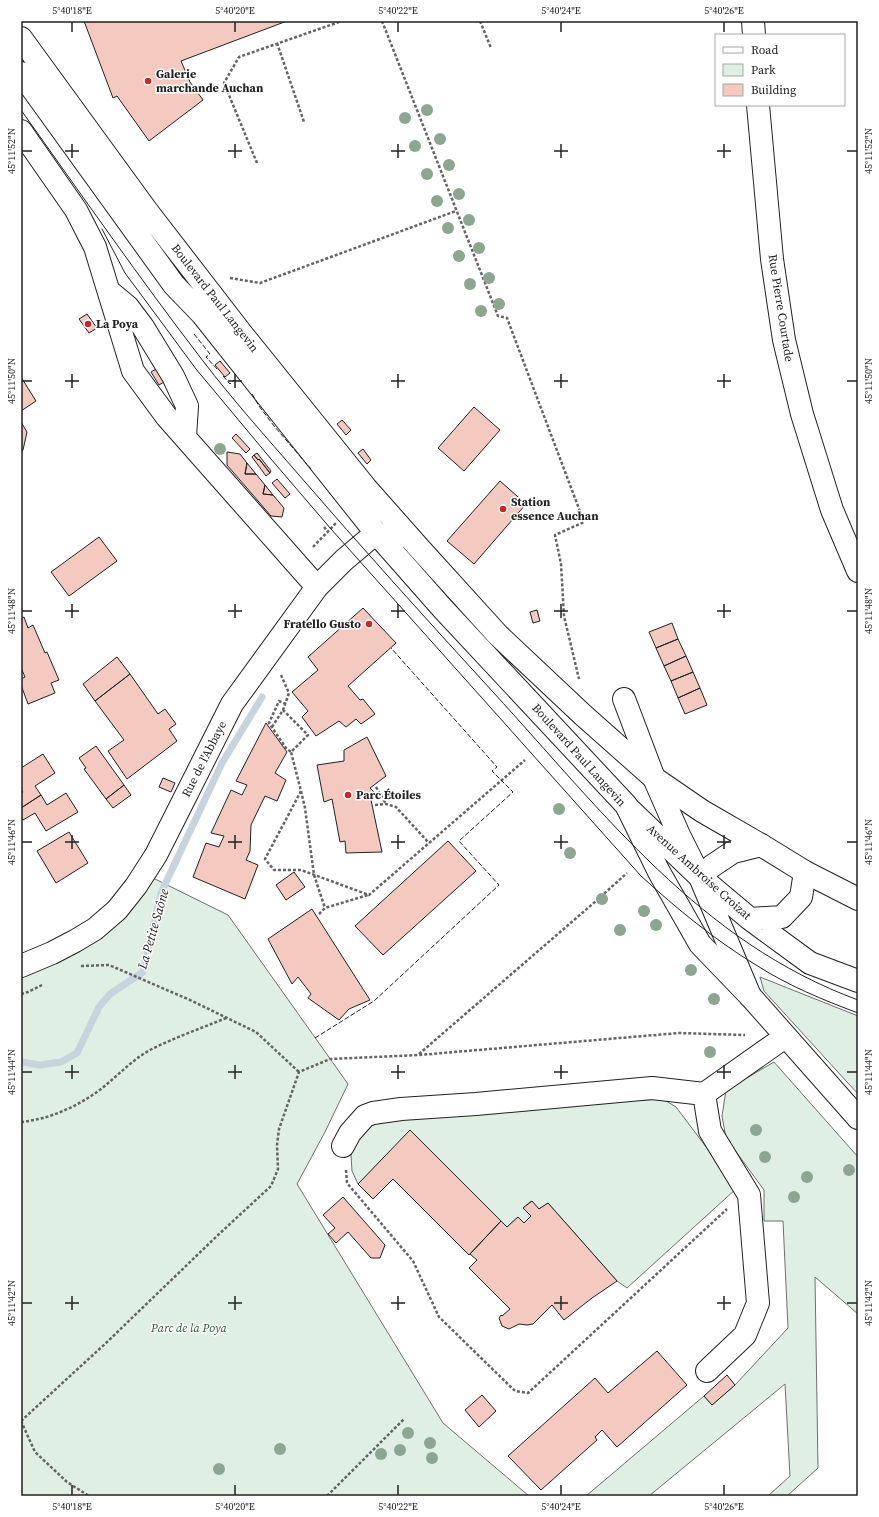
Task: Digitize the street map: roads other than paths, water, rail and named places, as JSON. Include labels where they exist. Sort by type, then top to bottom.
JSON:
[{"type":"street","points":[[753,21],[754,34]]},
{"type":"street","name":"Boulevard Paul Langevin","points":[[21,38],[147,211],[242,334],[366,488],[498,635],[583,715],[654,778],[702,811],[762,845],[805,872],[858,899]]},
{"type":"street","name":"Boulevard Paul Langevin","points":[[21,74],[174,285],[202,314],[376,533],[443,609],[626,805],[659,872],[700,944],[751,997],[858,1118]]},
{"type":"street","name":"Rue Pierre Courtade","points":[[758,106],[772,259],[784,340],[802,414],[832,510],[858,571]]},
{"type":"street","points":[[25,143],[76,210],[86,228],[95,247],[110,292],[133,371],[166,416],[317,587]]},
{"type":"street","points":[[110,292],[128,307],[173,376],[187,406],[185,437]]},
{"type":"street","name":"Boulevard Paul Langevin","points":[[376,533],[420,549]]},
{"type":"street","name":"Rue de l'Abbaye","points":[[21,966],[52,953],[95,929],[117,910],[136,886],[156,855],[232,704],[317,587],[344,560],[376,533]]},
{"type":"street","name":"Boulevard Paul Langevin","points":[[624,699],[654,778],[679,835],[700,877],[751,997]]},
{"type":"street","name":"Avenue Ambroise Croizat","points":[[626,805],[700,877],[750,919],[810,963],[858,981]]},
{"type":"street","points":[[700,877],[712,866],[733,852],[762,845]]},
{"type":"street","points":[[750,919],[782,917],[801,897],[805,872]]},
{"type":"street","points":[[343,1146],[350,1133],[365,1116],[373,1113],[401,1109],[476,1104],[652,1088],[704,1094],[785,1037]]},
{"type":"street","points":[[704,1094],[710,1131],[749,1195],[758,1303],[745,1334],[707,1371]]},
{"type":"waterway","name":"La Petite Saône","points":[[21,1062],[40,1065],[61,1062],[77,1053],[99,1007],[110,994],[143,972],[161,893],[222,763],[262,697]]},
{"type":"tram line","points":[[21,110],[156,299],[226,390],[419,611],[615,827],[702,909],[750,944],[801,975],[858,1000]]},
{"type":"tram line","points":[[102,229],[125,273],[196,369],[331,529],[641,876],[697,924],[756,965],[806,992],[858,1013]]},
{"type":"place","name":"Galerie marchande Auchan","points":[[148,81]]},
{"type":"place","name":"La Poya","points":[[88,324]]},
{"type":"place","name":"Station essence Auchan","points":[[503,509]]},
{"type":"place","name":"Fratello Gusto","points":[[369,624]]},
{"type":"place","name":"Parc Étoiles","points":[[348,795]]},
{"type":"park label","name":"Parc de la Poya","points":[[189,1328]]}]
